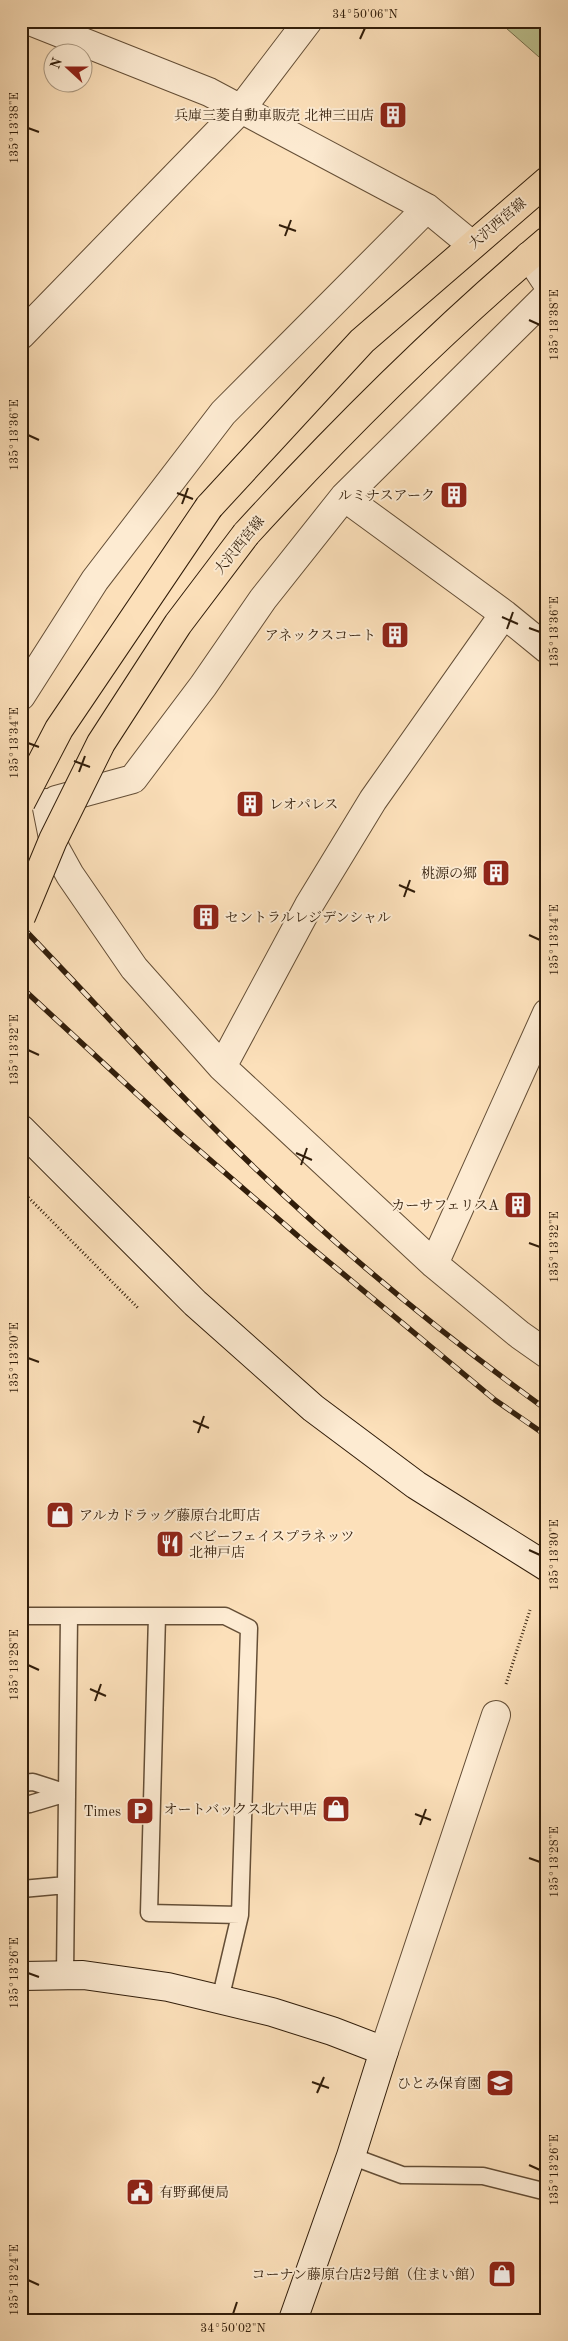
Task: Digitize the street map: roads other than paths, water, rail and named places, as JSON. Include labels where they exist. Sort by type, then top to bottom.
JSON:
[{"type":"main road","name":"大沢西宮線","points":[[29,800],[59,729],[209,507],[362,341],[547,181]]},
{"type":"main road","name":"大沢西宮線","points":[[21,917],[53,840],[101,743],[178,624],[246,534],[290,486],[392,382],[538,249]]},
{"type":"street","points":[[30,21],[209,92],[427,208],[472,245]]},
{"type":"street","points":[[21,336],[241,109],[308,21]]},
{"type":"street","points":[[21,696],[95,580],[222,413],[427,208]]},
{"type":"street","points":[[538,249],[547,283]]},
{"type":"street","points":[[547,296],[344,497],[263,599],[203,686],[133,779],[29,800],[75,883],[134,968],[222,1067],[434,1264],[520,1336],[547,1354]]},
{"type":"street","points":[[344,497],[504,614],[547,649]]},
{"type":"street","points":[[222,1067],[310,905],[373,800],[504,614]]},
{"type":"street","points":[[434,1264],[547,1013]]},
{"type":"street","points":[[21,1129],[195,1303],[312,1408],[416,1486],[547,1567]]},
{"type":"street","points":[[293,2320],[351,2156],[500,1703]]},
{"type":"street","points":[[21,1976],[83,1975],[168,1987],[272,2012],[332,2031],[384,2051]]},
{"type":"lane","points":[[21,1616],[225,1616],[249,1628],[240,1915],[220,2000]]},
{"type":"lane","points":[[65,1975],[69,1616]]},
{"type":"lane","points":[[157,1616],[149,1913],[240,1915]]},
{"type":"lane","points":[[21,1783],[33,1782],[67,1793]]},
{"type":"lane","points":[[21,1804],[30,1804],[67,1793]]},
{"type":"lane","points":[[22,1889],[66,1885]]},
{"type":"lane","points":[[351,2156],[402,2175],[483,2176],[540,2190]]},
{"type":"railway","points":[[21,926],[152,1065],[279,1191],[409,1305],[547,1410]]},
{"type":"railway","points":[[21,987],[178,1132],[306,1243],[495,1400],[547,1436]]},
{"type":"place","name":"兵庫三菱自動車販売 北神三田店","points":[[393,115]]},
{"type":"place","name":"ルミナスアーク","points":[[454,495]]},
{"type":"place","name":"アネックスコート","points":[[395,635]]},
{"type":"place","name":"レオパレス","points":[[250,804]]},
{"type":"place","name":"桃源の郷","points":[[496,873]]},
{"type":"place","name":"セントラルレジデンシャル","points":[[206,917]]},
{"type":"place","name":"カーサフェリスA","points":[[518,1205]]},
{"type":"place","name":"アルカドラッグ藤原台北町店","points":[[60,1515]]},
{"type":"place","name":"ベビーフェイスプラネッツ 北神戸店","points":[[170,1544]]},
{"type":"place","name":"オートバックス北六甲店","points":[[336,1809]]},
{"type":"place","name":"Times","points":[[140,1811]]},
{"type":"place","name":"ひとみ保育園","points":[[500,2083]]},
{"type":"place","name":"有野郵便局","points":[[140,2192]]},
{"type":"place","name":"コーナン藤原台店2号館（住まい館）","points":[[502,2274]]}]
